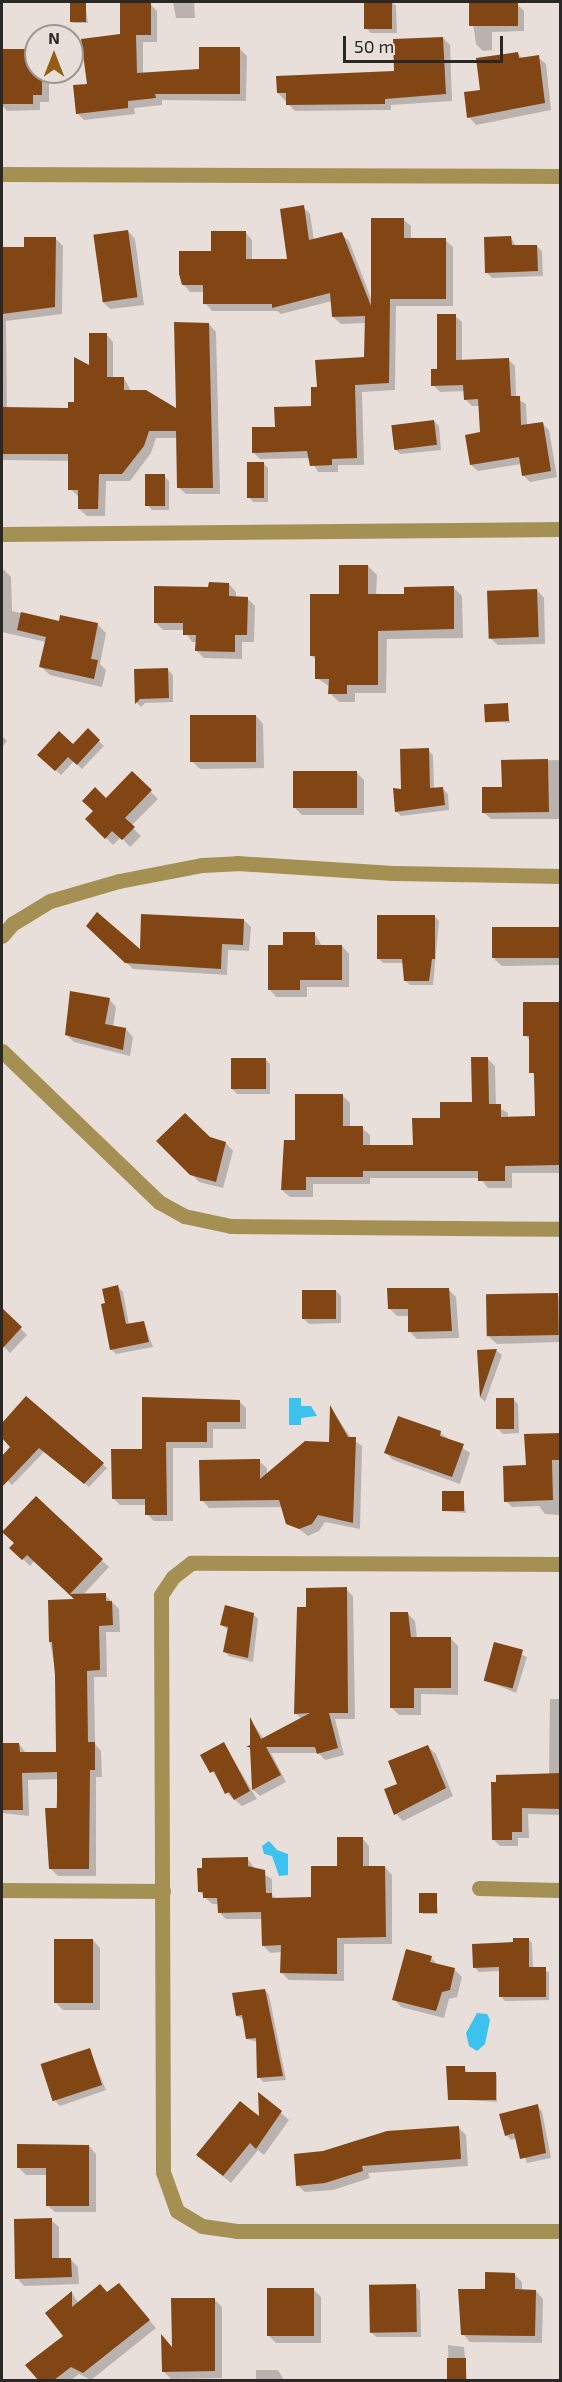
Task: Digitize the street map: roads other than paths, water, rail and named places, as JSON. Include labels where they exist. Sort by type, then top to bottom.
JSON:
[{"type":"street","points":[[2,174],[561,176]]},
{"type":"street","points":[[2,534],[561,529]]},
{"type":"street","points":[[2,936],[12,924],[50,901],[119,881],[202,865],[237,863],[393,873],[561,876]]},
{"type":"street","points":[[2,1051],[159,1202],[184,1216],[231,1226],[561,1229]]},
{"type":"street","points":[[561,1564],[228,1561],[191,1563],[173,1577],[161,1594],[163,2172],[177,2211],[202,2226],[237,2230],[561,2231]]},
{"type":"street","points":[[479,1888],[561,1890]]},
{"type":"street","points":[[2,1890],[163,1891]]},
{"type":"water","points":[[289,1398],[301,1398],[301,1406],[311,1406],[317,1416],[301,1418],[301,1425],[289,1425]]},
{"type":"water","points":[[269,1841],[277,1850],[288,1854],[288,1875],[279,1876],[272,1856],[264,1854],[262,1846]]},
{"type":"water","points":[[477,2013],[487,2014],[490,2020],[485,2044],[477,2051],[469,2046],[466,2033]]}]
